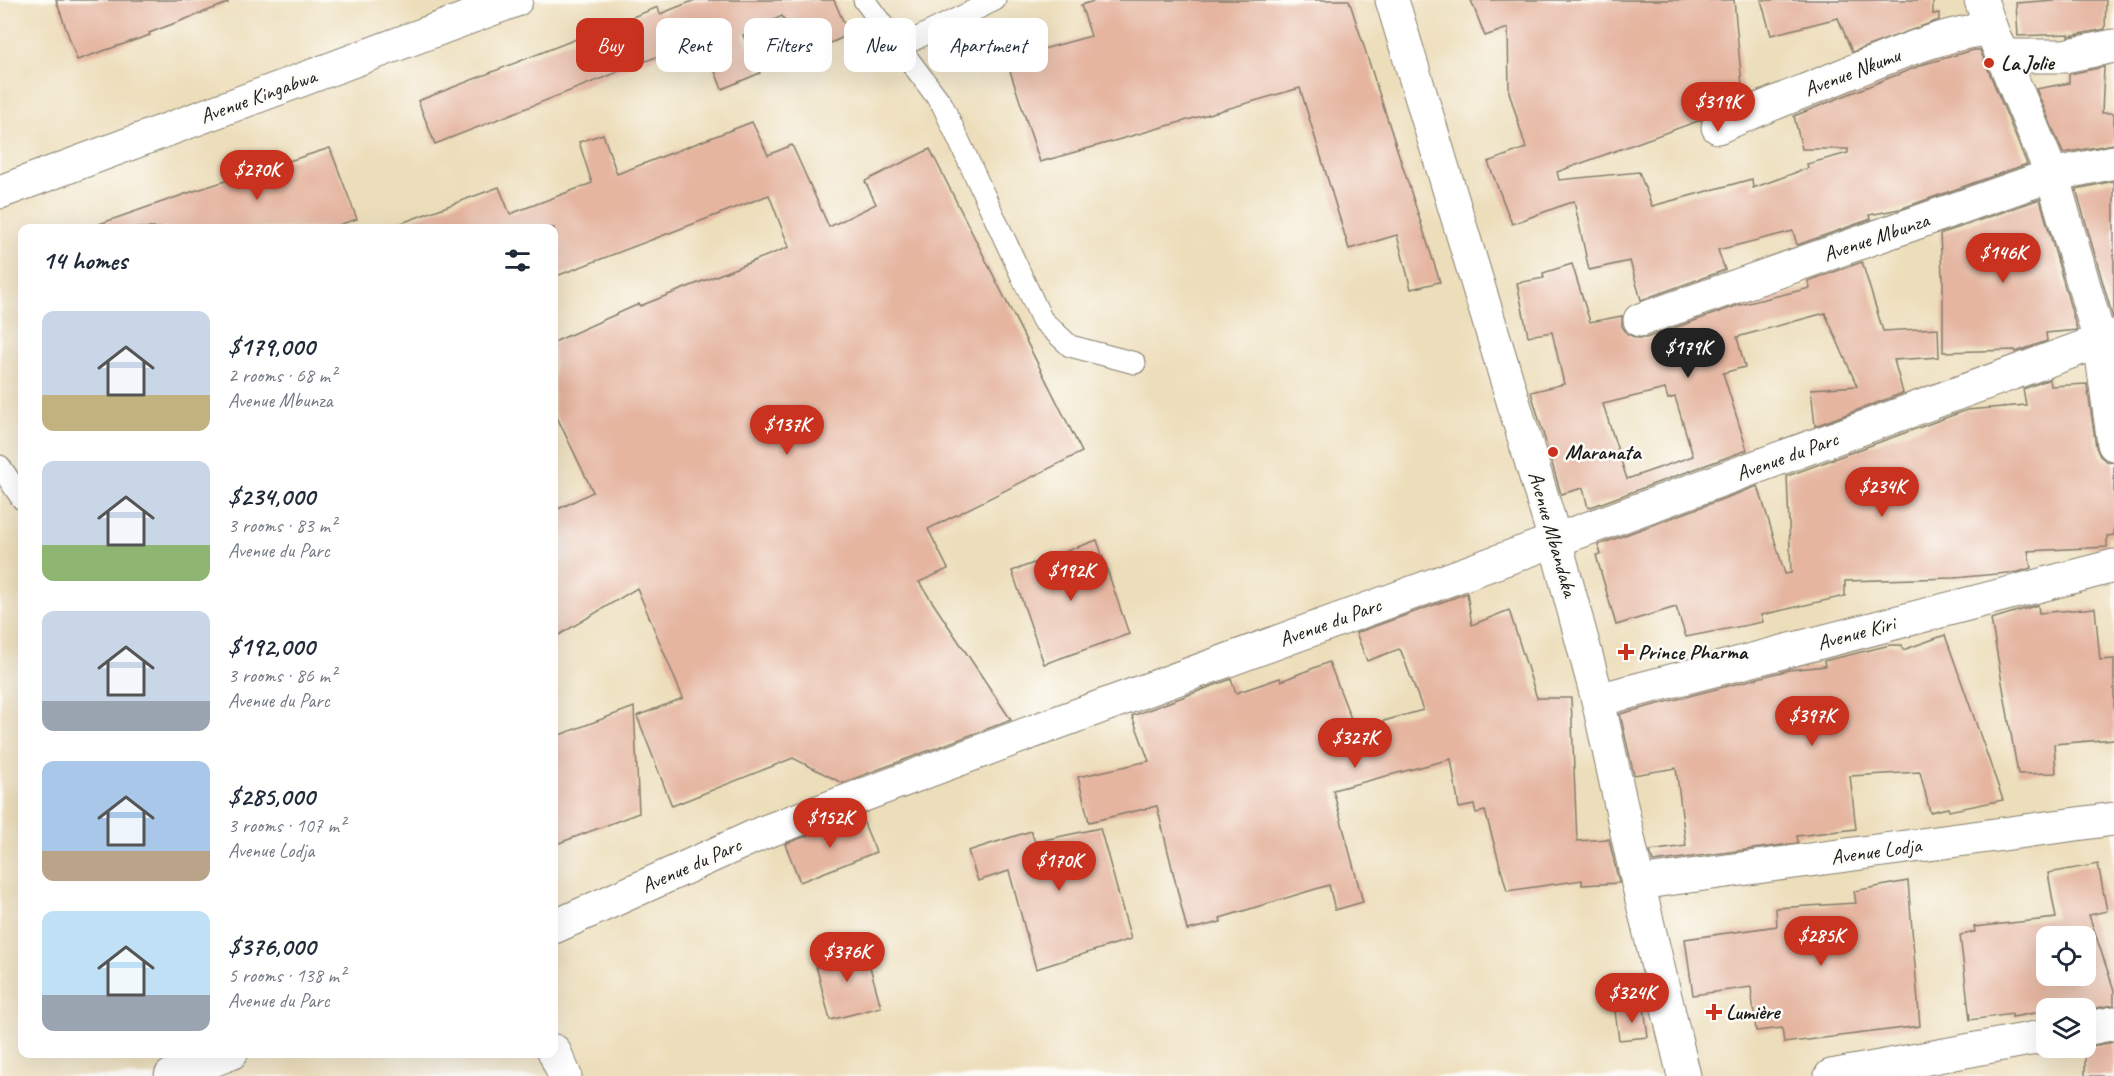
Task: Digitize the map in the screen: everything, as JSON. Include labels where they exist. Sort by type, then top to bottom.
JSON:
[{"type":"street","name":"Avenue Kingabwa","points":[[0,192],[516,0]]},
{"type":"street","name":"Avenue Mbandaka","points":[[1392,0],[1556,540],[1598,700],[1638,883],[1684,1076]]},
{"type":"street","name":"Avenue Nkumu","points":[[1718,127],[1890,55],[1973,31],[1992,28],[2064,56],[2114,46]]},
{"type":"street","points":[[1992,28],[2052,175],[2107,338],[2114,444]]},
{"type":"street","name":"Avenue Mbunza","points":[[1640,320],[2052,175],[2114,162]]},
{"type":"street","name":"Avenue du Parc","points":[[558,925],[762,833],[2107,338]]},
{"type":"street","name":"Avenue Kiri","points":[[1598,700],[2114,566]]},
{"type":"street","name":"Avenue Lodja","points":[[1638,883],[2114,819]]},
{"type":"street","points":[[2096,1027],[2114,1023]]},
{"type":"street","points":[[1831,1076],[2036,1038]]},
{"type":"street","points":[[171,1076],[218,1058]]},
{"type":"street","points":[[557,1058],[565,1076]]},
{"type":"lane","points":[[864,0],[877,18]]},
{"type":"lane","points":[[916,39],[994,0]]},
{"type":"lane","points":[[916,70],[942,104],[1042,320],[1070,346],[1135,363]]},
{"type":"lane","points":[[0,466],[18,493]]},
{"type":"building","points":[[56,0],[228,0],[228,3],[149,33],[150,35],[77,60]]},
{"type":"building","points":[[695,0],[834,0],[844,23],[844,37],[832,42],[832,18],[783,18],[782,16],[744,18],[744,72],[760,73],[722,89],[715,72],[732,72],[732,18],[656,18],[656,57],[644,62],[644,18],[630,18],[658,7],[660,14]]},
{"type":"building","points":[[1097,0],[1349,0],[1440,282],[1411,289],[1397,235],[1349,249],[1300,88],[1040,162],[1010,72],[1048,72],[1048,48],[1091,36],[1081,5]]},
{"type":"building","points":[[1471,0],[1734,0],[1743,96],[1710,110],[1701,120],[1557,172],[1559,180],[1639,172],[1652,206],[1752,179],[1753,188],[1808,168],[1807,164],[1848,153],[1848,149],[1802,149],[1794,116],[1924,64],[1974,50],[1980,50],[2027,164],[1900,209],[1869,215],[1871,219],[1797,245],[1793,231],[1718,250],[1725,270],[1641,300],[1630,261],[1589,270],[1574,201],[1512,224],[1488,162],[1526,148],[1509,92],[1508,28],[1485,36]]},
{"type":"building","points":[[1761,0],[1933,0],[1933,14],[1939,13],[1939,20],[1852,52],[1838,18],[1771,35]]},
{"type":"building","points":[[2106,0],[2105,29],[2069,36],[2069,34],[2018,36],[2016,3]]},
{"type":"building","points":[[576,39],[576,72],[618,72],[435,144],[418,101]]},
{"type":"building","points":[[2104,67],[2102,113],[2114,113],[2114,144],[2063,153],[2036,89],[2069,83],[2069,74]]},
{"type":"building","points":[[752,122],[768,155],[792,145],[829,227],[876,204],[865,181],[930,149],[1082,452],[928,529],[948,569],[919,582],[1011,720],[842,783],[793,758],[672,806],[637,716],[683,698],[637,588],[558,636],[558,509],[593,492],[558,419],[558,340],[639,304],[640,306],[789,247],[769,195],[558,275],[558,224],[399,224],[499,187],[510,214],[592,183],[579,142],[603,134],[617,174]]},
{"type":"building","points":[[330,148],[357,219],[341,224],[99,224]]},
{"type":"building","points":[[2114,181],[2114,318],[2113,318],[2076,189]]},
{"type":"building","points":[[2040,199],[2077,330],[2046,333],[2047,341],[2016,352],[2015,350],[1943,352],[1943,275],[1940,234]]},
{"type":"building","points":[[1862,262],[1883,331],[1938,328],[1939,357],[1894,360],[1903,393],[1815,426],[1811,389],[1857,386],[1825,313],[1737,337],[1745,367],[1723,373],[1747,450],[1588,508],[1583,488],[1561,494],[1531,392],[1564,384],[1552,332],[1528,336],[1517,283],[1544,278],[1543,273],[1572,264],[1590,322],[1622,316],[1622,326],[1627,334],[1637,338],[1646,338],[1736,306],[1810,288],[1808,281]],"holes":[[[1665,389],[1668,399],[1675,397],[1693,456],[1627,479],[1603,404]]]},
{"type":"building","points":[[2050,379],[2051,386],[2087,384],[2096,447],[2100,456],[2106,461],[2114,462],[2114,535],[2107,536],[2107,547],[2028,551],[2031,568],[2018,572],[1954,578],[1845,581],[1845,596],[1761,615],[1763,622],[1686,637],[1676,607],[1616,625],[1596,555],[1601,554],[1598,545],[1758,486],[1785,574],[1791,573],[1787,476],[1967,410],[2026,405],[2023,389]]},
{"type":"building","points":[[1097,540],[1129,634],[1044,664],[1012,571]]},
{"type":"building","points":[[1467,593],[1472,625],[1509,610],[1537,698],[1571,698],[1577,841],[1609,839],[1619,883],[1582,885],[1582,880],[1507,891],[1485,811],[1476,813],[1474,805],[1459,808],[1451,759],[1333,790],[1363,902],[1335,910],[1329,885],[1220,918],[1221,922],[1187,930],[1157,806],[1089,822],[1078,777],[1149,761],[1132,716],[1231,679],[1236,693],[1280,678],[1281,681],[1329,662],[1355,729],[1423,710],[1401,651],[1399,649],[1367,661],[1356,633]]},
{"type":"building","points":[[2038,605],[2039,613],[2095,608],[2100,660],[2114,659],[2114,739],[2054,744],[2056,773],[2018,774],[1991,619]]},
{"type":"building","points":[[1945,635],[2003,800],[1949,811],[1948,808],[1930,812],[1920,772],[1850,776],[1856,829],[1797,836],[1798,843],[1653,862],[1650,851],[1686,846],[1676,768],[1634,775],[1620,714],[1789,670],[1825,666],[1824,661],[1890,645],[1902,645],[1903,650]]},
{"type":"building","points":[[634,707],[639,813],[558,843],[558,736]]},
{"type":"building","points":[[861,816],[876,852],[800,882],[785,844]]},
{"type":"building","points":[[1100,828],[1131,939],[1036,969],[1009,871],[978,881],[968,851],[1031,831],[1035,842]]},
{"type":"building","points":[[2098,864],[2107,911],[2089,915],[2093,926],[2036,926],[2036,986],[2096,986],[2096,936],[2114,990],[2114,1005],[2096,1008],[2096,998],[2036,998],[2036,1013],[1970,1020],[1960,935],[1975,932],[1974,927],[2056,918],[2048,873]]},
{"type":"building","points":[[1908,881],[1920,1026],[1784,1043],[1782,1028],[1756,1031],[1751,987],[1693,995],[1685,939],[1777,926],[1776,908],[1856,903],[1854,891]]},
{"type":"building","points":[[864,945],[881,1007],[830,1020],[814,958]]},
{"type":"building","points":[[1644,1007],[1648,1037],[1619,1040],[1615,1011]]},
{"type":"building","points":[[2114,1042],[2114,1076],[2085,1076],[2085,1058],[2096,1058],[2096,1045]]},
{"type":"place","name":"La Jolie","points":[[1989,63]]},
{"type":"place","name":"Maranata","points":[[1553,452]]},
{"type":"place","name":"Prince Pharma","points":[[1626,652]]},
{"type":"place","name":"Lumière","points":[[1714,1012]]}]
